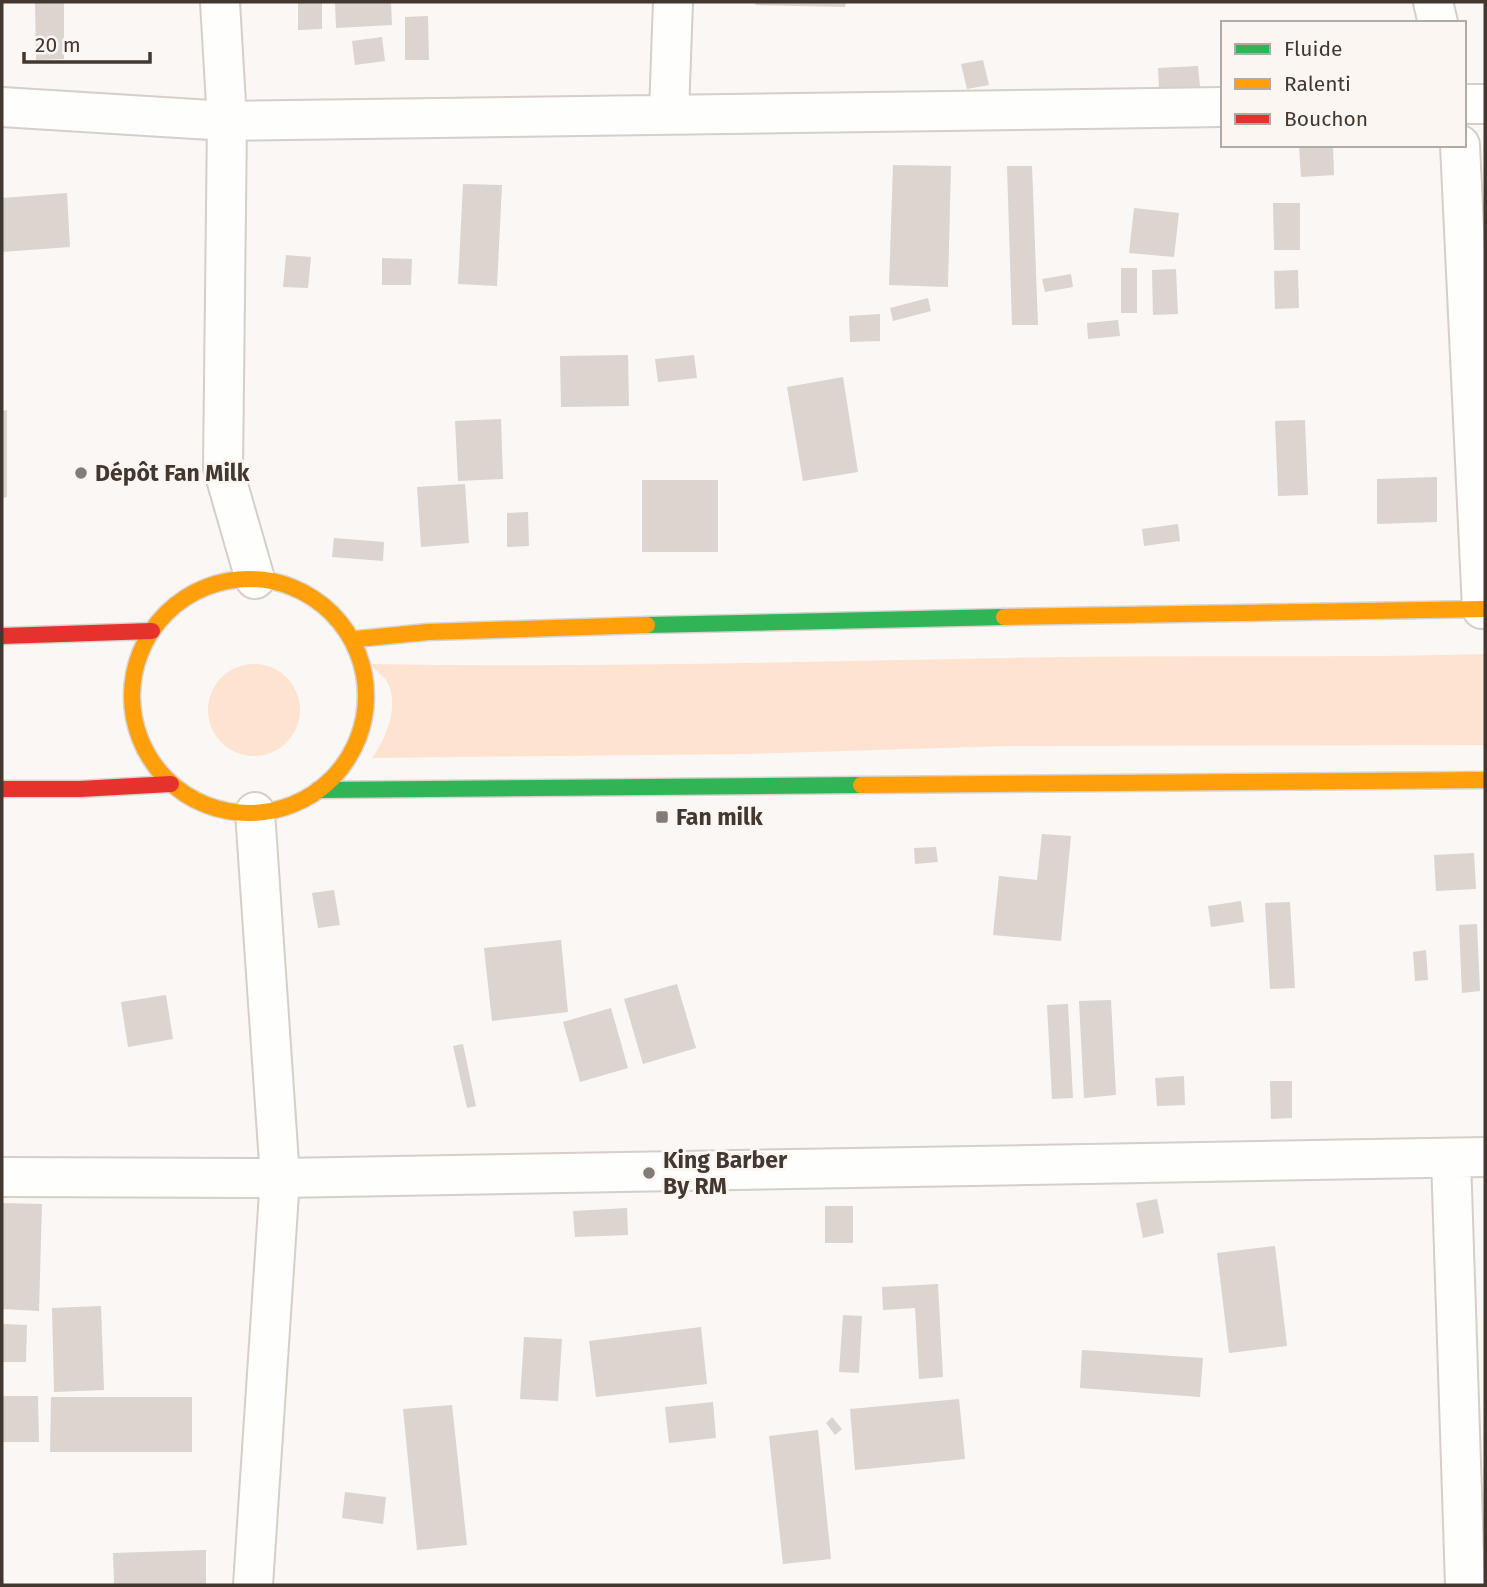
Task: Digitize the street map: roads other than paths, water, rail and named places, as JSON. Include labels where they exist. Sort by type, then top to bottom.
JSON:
[{"type":"main road","points":[[255,579],[284,584],[312,597],[337,614],[356,639],[366,692],[363,720],[354,747],[339,770],[318,790],[288,806],[256,812],[232,812],[210,807],[171,784],[155,766],[142,746],[135,722],[132,699],[134,675],[141,652],[152,631],[167,612],[197,592],[231,581],[255,579]]},
{"type":"main road","points":[[356,639],[429,632],[802,620],[1484,609]]},
{"type":"main road","points":[[2,636],[152,631]]},
{"type":"main road","points":[[318,790],[1485,780]]},
{"type":"main road","points":[[2,789],[80,789],[171,784]]},
{"type":"street","points":[[220,2],[227,121],[223,468],[255,579]]},
{"type":"street","points":[[669,113],[673,2]]},
{"type":"street","points":[[1433,2],[1438,21]]},
{"type":"street","points":[[1466,104],[1485,104]]},
{"type":"street","points":[[2,107],[227,121],[1221,107]]},
{"type":"street","points":[[1460,147],[1484,609]]},
{"type":"street","points":[[253,1585],[280,1178],[256,812]]},
{"type":"street","points":[[2,1177],[280,1178],[1468,1157],[1465,1585]]},
{"type":"place","name":"Dépôt Fan Milk","points":[[81,473]]},
{"type":"place","name":"Fan milk","points":[[662,817]]},
{"type":"place","name":"King Barber By RM","points":[[649,1173]]}]
